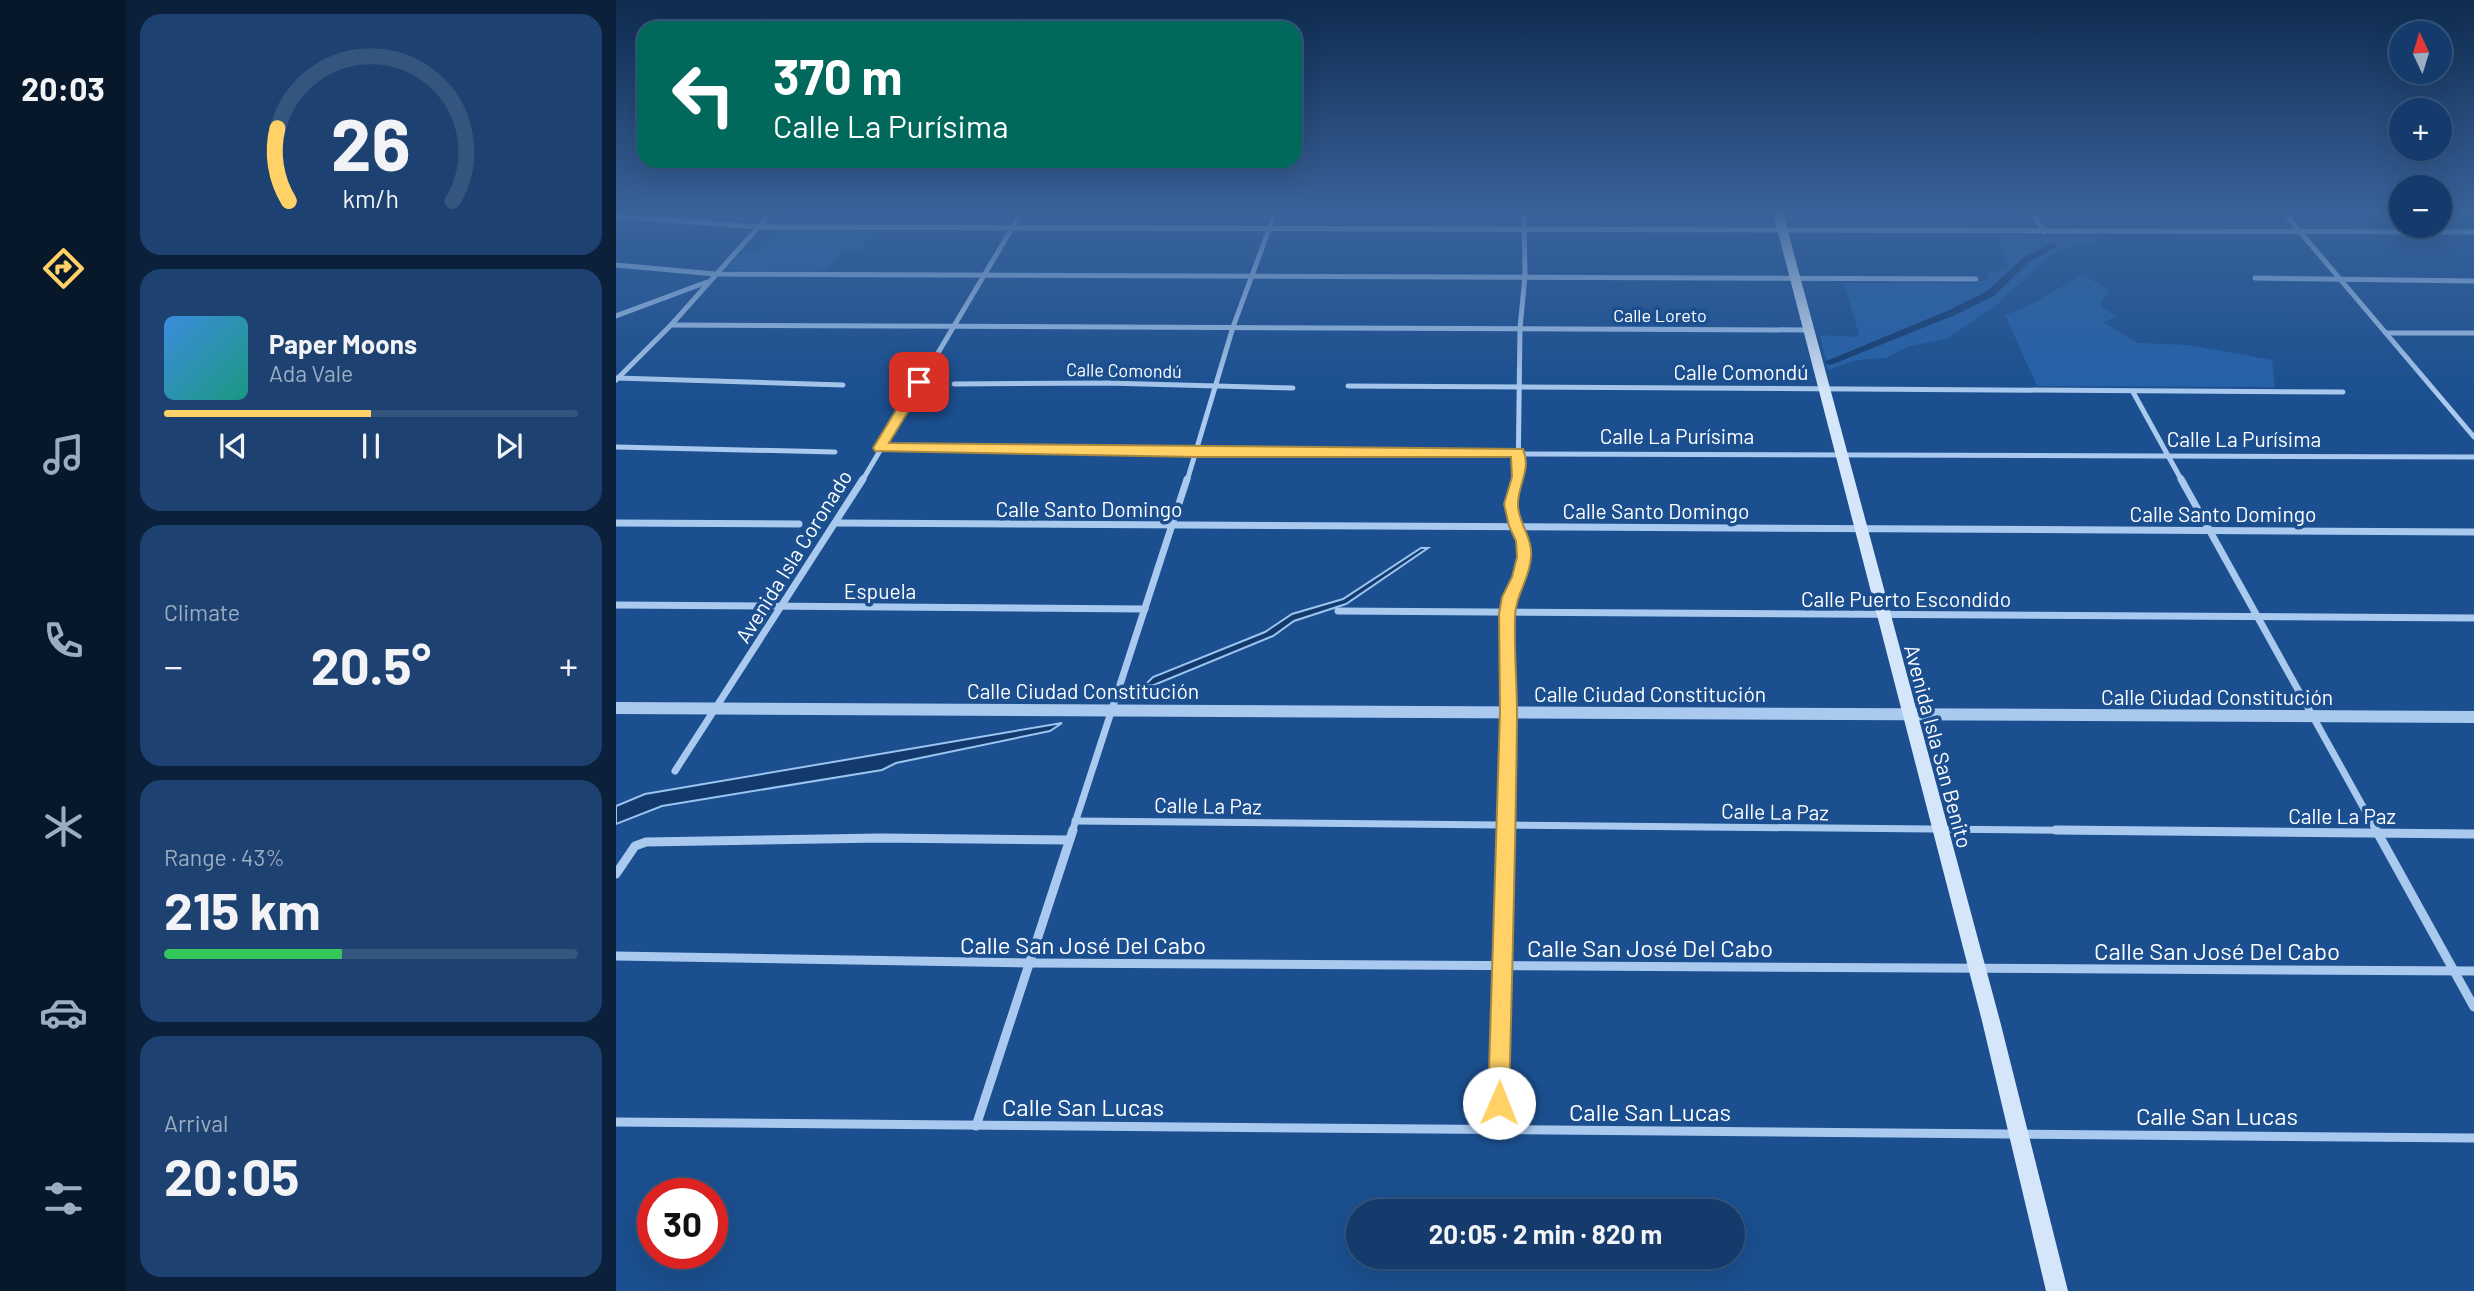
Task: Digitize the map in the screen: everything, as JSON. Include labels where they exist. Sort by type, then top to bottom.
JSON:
[{"type":"main road","name":"Avenida Isla San Benito","points":[[1794,273],[1821,387],[1861,528],[2021,1134],[2057,1291]]},
{"type":"street","points":[[707,273],[1976,279]]},
{"type":"street","points":[[2335,273],[2474,437]]},
{"type":"street","points":[[617,379],[671,325],[715,274]]},
{"type":"street","name":"Avenida Isla Coronado","points":[[675,771],[837,523],[985,275]]},
{"type":"street","points":[[976,1126],[1196,453],[1233,327],[1253,275]]},
{"type":"street","points":[[1498,1130],[1509,711],[1507,614],[1509,597],[1520,577],[1524,557],[1524,541],[1516,526],[1511,504],[1519,477],[1520,328],[1525,276]]},
{"type":"street","points":[[2255,278],[2474,281]]},
{"type":"street","points":[[616,316],[708,282]]},
{"type":"street","name":"Calle Loreto","points":[[671,325],[1808,330]]},
{"type":"street","points":[[2386,333],[2474,333]]},
{"type":"street","points":[[617,379],[843,385]]},
{"type":"street","name":"Calle Comondú","points":[[954,384],[1293,388]]},
{"type":"street","name":"Calle Comondú","points":[[1348,386],[2343,392]]},
{"type":"street","points":[[2133,392],[2474,1007]]},
{"type":"street","points":[[616,447],[835,452]]},
{"type":"street","name":"Calle La Purísima","points":[[880,448],[1196,453],[2474,457]]},
{"type":"street","points":[[616,523],[799,524]]},
{"type":"street","name":"Calle Santo Domingo","points":[[837,523],[1172,527],[2474,531]]},
{"type":"street","name":"Espuela","points":[[616,605],[1145,609]]},
{"type":"street","name":"Calle Puerto Escondido","points":[[1338,611],[2474,618]]},
{"type":"street","name":"Calle Ciudad Constitución","points":[[616,708],[2474,717]]},
{"type":"street","name":"Calle La Paz","points":[[1076,821],[2474,834]]},
{"type":"street","points":[[616,874],[635,846],[654,841],[880,838],[1069,840]]},
{"type":"street","name":"Calle San José Del Cabo","points":[[616,956],[1029,963],[2474,971]]},
{"type":"street","name":"Calle San Lucas","points":[[616,1122],[2474,1138]]},
{"type":"shaded area","points":[[1989,273],[2031,273],[1998,304],[1946,339],[1910,346],[1886,358],[1857,360],[1828,370],[1820,335],[1858,337],[1859,334],[1844,283],[1972,283],[1987,280]]},
{"type":"shaded area","points":[[2082,275],[2106,288],[2109,294],[2103,299],[2101,306],[2117,317],[2104,322],[2137,343],[2188,345],[2272,360],[2275,387],[2037,386],[2005,315],[2028,306]]},
{"type":"shaded area","points":[[1421,548],[1428,548],[1346,604],[1294,621],[1273,636],[1154,685],[1145,685],[1153,677],[1265,632],[1292,614],[1343,599]]},
{"type":"shaded area","points":[[1062,723],[1050,731],[896,763],[882,770],[662,806],[616,824],[616,806],[645,794]]},
{"type":"waterway","points":[[1829,362],[1951,313],[1991,293],[2012,273]]},
{"type":"route","points":[[919,382],[880,448],[1196,453],[1518,452],[1519,477],[1511,504],[1516,526],[1524,541],[1524,557],[1520,577],[1509,597],[1507,614],[1509,711],[1499,1103]]}]
